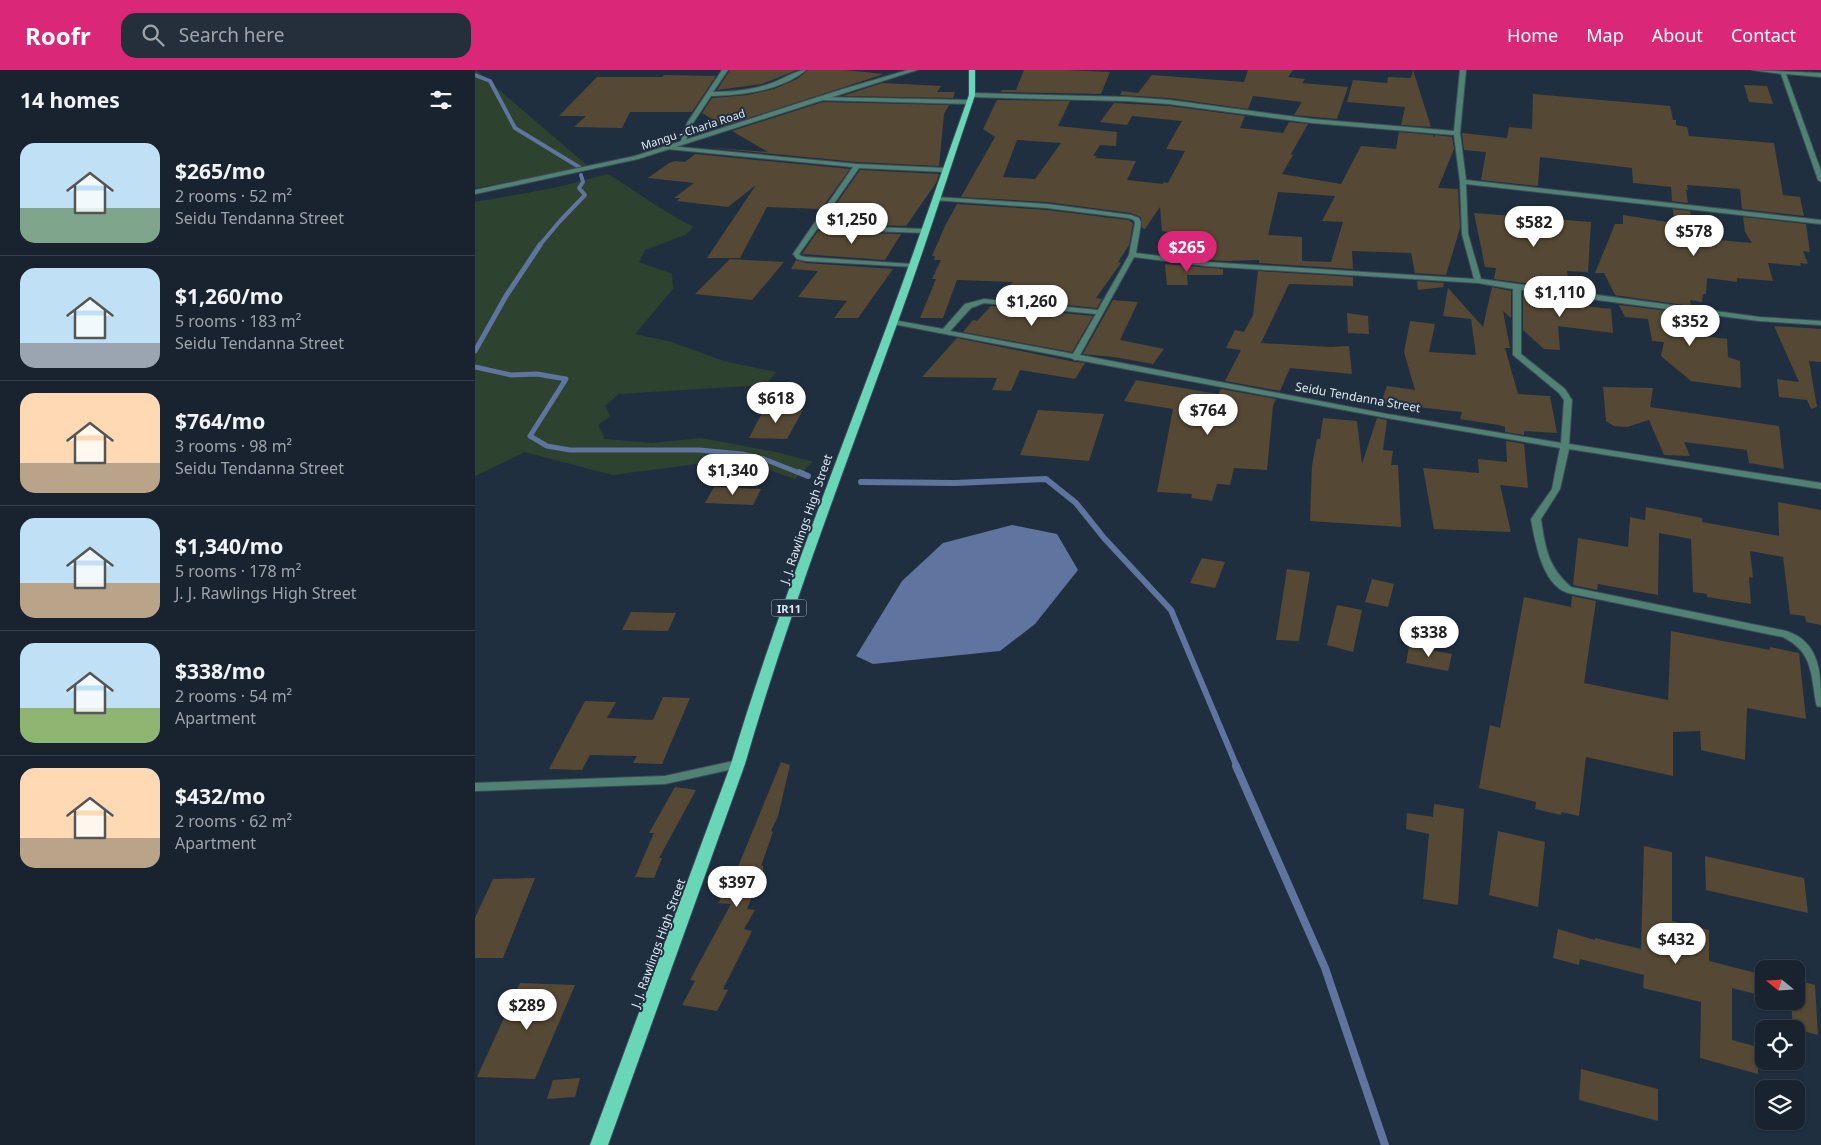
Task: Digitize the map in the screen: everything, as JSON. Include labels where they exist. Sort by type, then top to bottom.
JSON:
[{"type":"main road","name":"J. J. Rawlings High Street","points":[[599,1145],[738,764],[756,704],[834,478],[925,231],[971,98],[972,70]]},
{"type":"street","points":[[683,143],[690,123],[725,70]]},
{"type":"street","points":[[709,94],[737,94],[794,78],[803,70]]},
{"type":"street","name":"Mangu - Charia Road","points":[[475,192],[598,167],[669,148],[913,70]]},
{"type":"street","points":[[1463,70],[1457,133],[1463,182],[1465,234],[1478,281]]},
{"type":"street","points":[[1755,70],[1821,75]]},
{"type":"street","points":[[1783,72],[1821,180]]},
{"type":"street","points":[[818,99],[1127,99],[1169,102],[1311,121],[1457,133]]},
{"type":"street","points":[[669,148],[857,166],[946,170]]},
{"type":"street","points":[[857,166],[798,250],[799,258],[912,266]]},
{"type":"street","points":[[1463,182],[1821,222]]},
{"type":"street","points":[[936,199],[1047,206],[1137,218],[1138,223],[1132,255],[1075,358]]},
{"type":"street","points":[[814,227],[925,231]]},
{"type":"street","points":[[1132,255],[1206,264],[1478,281],[1759,319],[1821,324]]},
{"type":"street","points":[[1517,287],[1517,355],[1562,391],[1568,400],[1565,446],[1556,489],[1537,519],[1542,556],[1559,583],[1567,590],[1575,592],[1797,638],[1805,644],[1810,654],[1821,703]]},
{"type":"street","points":[[945,332],[968,306],[983,301],[1101,312]]},
{"type":"street","name":"Seidu Tendanna Street","points":[[893,322],[1387,416],[1821,486]]},
{"type":"street","points":[[475,786],[665,780],[738,764]]},
{"type":"green space","points":[[476,70],[589,167],[475,188]]},
{"type":"green space","points":[[608,174],[694,227],[685,235],[645,250],[639,262],[672,274],[673,289],[635,334],[672,342],[723,361],[776,372],[766,385],[619,394],[605,406],[610,416],[598,425],[605,439],[652,443],[701,438],[781,453],[813,462],[795,479],[737,459],[612,475],[525,452],[475,476],[475,202],[554,188]]},
{"type":"water","points":[[1012,525],[1057,534],[1078,570],[1035,624],[1000,651],[873,664],[856,656],[902,581],[943,543]]},
{"type":"building","points":[[730,70],[797,70],[762,84],[717,90]]},
{"type":"building","points":[[808,70],[845,70],[884,74],[724,126],[702,113],[712,98],[748,95],[774,89],[797,79]]},
{"type":"building","points":[[1024,70],[1110,72],[1101,94],[1001,92],[1002,90],[1016,90]]},
{"type":"building","points":[[1248,70],[1293,70],[1288,77],[1305,79],[1302,83],[1348,87],[1337,119],[1294,115],[1302,102],[1253,96],[1248,109],[1169,98],[1120,95],[1122,91],[1138,93],[1152,75],[1244,82]]},
{"type":"building","points":[[1413,70],[1431,127],[1401,125],[1405,107],[1347,102],[1353,80],[1387,83],[1388,77],[1411,78]]},
{"type":"building","points":[[664,75],[716,76],[692,112],[630,112],[622,128],[574,127],[586,116],[559,116],[597,77],[662,77]]},
{"type":"building","points":[[882,83],[941,86],[937,92],[955,92],[953,98],[843,96]]},
{"type":"building","points":[[1744,85],[1767,86],[1773,104],[1749,102]]},
{"type":"building","points":[[1533,94],[1670,106],[1673,120],[1676,120],[1676,125],[1687,127],[1689,136],[1774,143],[1783,195],[1800,197],[1804,216],[1742,209],[1740,189],[1687,185],[1688,203],[1672,201],[1671,187],[1633,183],[1632,168],[1540,157],[1538,186],[1481,180],[1486,152],[1464,150],[1462,133],[1507,138],[1509,127],[1532,129]]},
{"type":"building","points":[[997,100],[1070,101],[1058,126],[1117,132],[1116,146],[1100,145],[1093,156],[1097,156],[1095,158],[1136,161],[1127,180],[1163,184],[1164,182],[1168,183],[1185,151],[1166,149],[1182,121],[1132,116],[1127,125],[1100,122],[1114,103],[1169,106],[1245,116],[1240,128],[1283,133],[1289,122],[1308,124],[1282,174],[1341,184],[1361,146],[1396,149],[1399,132],[1433,135],[1434,138],[1435,135],[1452,137],[1454,149],[1438,188],[1458,189],[1460,228],[1446,275],[1415,273],[1411,253],[1352,251],[1353,269],[1259,263],[1259,260],[1223,261],[1174,256],[1179,234],[1162,231],[1160,207],[1145,229],[1142,228],[1141,217],[1131,213],[1047,202],[961,197],[995,137],[983,129]],"holes":[[[1017,140],[1061,143],[1035,179],[1003,177]],[[1278,192],[1335,196],[1322,221],[1343,222],[1331,262],[1302,261],[1302,237],[1268,235]]]},
{"type":"building","points":[[823,102],[949,105],[944,114],[939,166],[857,162],[703,147],[768,152],[732,131]]},
{"type":"building","points":[[695,154],[850,169],[821,209],[767,207],[740,258],[707,258],[756,185],[728,207],[677,201],[680,198],[674,198],[694,183],[648,178],[669,163],[675,161],[685,162]]},
{"type":"building","points":[[860,170],[939,174],[936,183],[906,226],[823,223]]},
{"type":"building","points":[[957,204],[1047,210],[1128,220],[1133,223],[1129,245],[1118,262],[1121,263],[1096,298],[1102,299],[1097,308],[998,298],[1013,282],[957,280],[943,318],[920,318],[936,279],[932,279],[941,260],[934,260],[935,256],[932,256]]},
{"type":"building","points":[[1673,209],[1690,211],[1696,238],[1752,243],[1745,232],[1743,217],[1806,224],[1810,252],[1803,251],[1808,264],[1800,263],[1801,266],[1768,263],[1773,281],[1737,278],[1737,282],[1707,278],[1706,294],[1703,294],[1702,302],[1690,300],[1691,306],[1615,295],[1604,273],[1595,273],[1615,224],[1623,224],[1623,215],[1674,223]]},
{"type":"building","points":[[1474,213],[1591,222],[1588,272],[1567,271],[1569,289],[1494,279],[1496,268],[1485,267]]},
{"type":"building","points":[[818,231],[901,234],[885,260],[802,254]]},
{"type":"building","points":[[730,259],[784,262],[752,300],[695,294]]},
{"type":"building","points":[[796,260],[806,263],[893,269],[858,318],[834,318],[847,301],[798,297],[818,271],[791,269]]},
{"type":"building","points":[[1165,264],[1223,269],[1223,275],[1187,275],[1188,285],[1167,285]]},
{"type":"building","points":[[1258,271],[1353,277],[1353,286],[1289,284],[1261,343],[1331,347],[1349,346],[1352,374],[1290,368],[1280,391],[1225,381],[1241,350],[1226,348],[1235,330],[1244,332],[1253,315]]},
{"type":"building","points":[[1417,281],[1444,283],[1443,287],[1418,290]]},
{"type":"building","points":[[1492,287],[1511,291],[1511,318],[1503,311],[1510,348],[1505,348],[1518,394],[1550,396],[1557,433],[1524,431],[1524,435],[1505,432],[1505,427],[1499,425],[1460,419],[1462,412],[1381,403],[1387,386],[1415,390],[1404,352],[1410,321],[1435,324],[1429,352],[1476,355],[1471,319],[1443,316],[1448,288],[1483,327]]},
{"type":"building","points":[[1523,292],[1570,298],[1570,304],[1611,309],[1613,333],[1558,326],[1560,350],[1544,349],[1523,330]]},
{"type":"building","points":[[1113,300],[1138,302],[1120,340],[1164,349],[1153,364],[1083,354]]},
{"type":"building","points":[[1619,305],[1692,314],[1695,335],[1727,339],[1728,357],[1740,361],[1741,388],[1691,381],[1661,356],[1664,342],[1652,341],[1648,319],[1625,317]]},
{"type":"building","points":[[991,306],[1093,316],[1072,352],[963,332],[973,320],[977,321]]},
{"type":"building","points":[[1347,313],[1368,316],[1369,334],[1348,333]]},
{"type":"building","points":[[1774,326],[1821,329],[1821,362],[1809,361],[1817,407],[1811,409],[1807,400],[1779,397],[1777,379],[1799,382]]},
{"type":"building","points":[[957,338],[1085,363],[1075,379],[1020,370],[1011,391],[992,390],[997,378],[922,377]]},
{"type":"building","points":[[1136,380],[1218,394],[1221,389],[1276,399],[1273,406],[1267,470],[1234,468],[1230,485],[1217,484],[1212,501],[1191,498],[1192,494],[1157,492],[1173,409],[1124,401]]},
{"type":"building","points":[[1603,387],[1653,388],[1650,407],[1779,426],[1784,469],[1749,463],[1747,450],[1684,442],[1690,456],[1664,455],[1649,420],[1627,427],[1614,426],[1606,421]]},
{"type":"building","points":[[764,409],[803,410],[787,439],[749,438]]},
{"type":"building","points":[[1038,410],[1104,414],[1089,461],[1020,455]]},
{"type":"building","points":[[1323,418],[1357,421],[1362,464],[1377,418],[1387,420],[1383,450],[1393,451],[1391,465],[1398,465],[1401,527],[1310,521],[1312,466],[1317,439],[1320,439]]},
{"type":"building","points":[[1506,441],[1524,444],[1528,488],[1500,485],[1511,532],[1434,529],[1423,468],[1479,473],[1478,459],[1507,462]]},
{"type":"building","points":[[714,487],[761,489],[753,505],[705,503]]},
{"type":"building","points":[[1778,502],[1821,510],[1821,625],[1806,622],[1805,616],[1790,614],[1783,557],[1750,551],[1753,578],[1749,577],[1751,604],[1707,597],[1707,594],[1693,592],[1691,539],[1659,533],[1658,595],[1598,584],[1597,590],[1573,585],[1578,538],[1628,547],[1630,517],[1645,520],[1646,507],[1702,518],[1702,522],[1779,536]]},
{"type":"building","points":[[1202,558],[1225,562],[1215,588],[1190,583]]},
{"type":"building","points":[[1287,569],[1310,572],[1299,641],[1276,640]]},
{"type":"building","points":[[1372,579],[1394,584],[1388,607],[1365,602]]},
{"type":"building","points":[[1572,596],[1596,601],[1584,683],[1668,700],[1671,631],[1770,650],[1770,647],[1799,653],[1806,719],[1747,708],[1745,760],[1701,750],[1700,731],[1673,732],[1673,776],[1586,757],[1579,816],[1562,812],[1561,815],[1535,809],[1536,802],[1479,788],[1490,725],[1500,728],[1524,597],[1571,607]]},
{"type":"building","points":[[1337,605],[1362,610],[1353,652],[1327,645]]},
{"type":"building","points":[[631,612],[676,613],[668,631],[622,630]]},
{"type":"building","points":[[1409,646],[1452,654],[1448,671],[1406,663]]},
{"type":"building","points":[[663,697],[690,698],[662,764],[633,763],[637,756],[590,755],[582,770],[549,769],[585,701],[616,702],[607,718],[653,720]]},
{"type":"building","points":[[781,762],[790,765],[778,816],[771,831],[773,832],[761,866],[763,866],[763,871],[747,909],[755,910],[744,929],[752,931],[723,989],[728,990],[717,1011],[682,1005],[695,981],[690,980],[731,904],[718,903],[735,874]]},
{"type":"building","points":[[675,787],[696,790],[659,858],[662,858],[654,878],[635,877],[654,833],[649,833]]},
{"type":"building","points":[[1434,804],[1464,809],[1458,905],[1423,899],[1429,834],[1406,829],[1407,813],[1433,817]]},
{"type":"building","points":[[1498,831],[1545,842],[1538,907],[1489,895]]},
{"type":"building","points":[[1644,846],[1672,852],[1672,921],[1709,930],[1709,961],[1755,973],[1755,994],[1732,988],[1732,1040],[1755,1046],[1755,1070],[1758,1070],[1758,1074],[1700,1058],[1701,1002],[1643,988],[1644,975],[1580,959],[1579,965],[1553,958],[1558,929],[1595,940],[1595,938],[1641,949]]},
{"type":"building","points":[[1705,856],[1804,878],[1808,913],[1706,890]]},
{"type":"building","points":[[535,878],[503,958],[475,958],[475,918],[493,879]]},
{"type":"building","points":[[1805,982],[1815,985],[1818,1035],[1805,1031],[1805,1020],[1792,1020],[1792,1010],[1805,1010]]},
{"type":"building","points":[[520,983],[575,985],[535,1079],[477,1077]]},
{"type":"building","points":[[1581,1069],[1658,1089],[1658,1121],[1579,1100]]},
{"type":"building","points":[[580,1078],[575,1097],[547,1099],[553,1080]]},
{"type":"waterway","points":[[475,75],[490,81],[515,128],[579,167]]},
{"type":"waterway","points":[[539,246],[585,195],[579,188],[583,182],[581,175]]},
{"type":"waterway","points":[[475,351],[506,296],[540,245]]},
{"type":"waterway","points":[[475,367],[511,375],[537,374],[566,379],[530,436],[547,446],[570,450],[699,450],[742,454],[764,459],[802,474]]},
{"type":"waterway","points":[[799,472],[808,476]]},
{"type":"waterway","points":[[861,482],[955,483],[1046,479],[1076,503],[1104,538],[1171,610],[1237,767]]},
{"type":"waterway","points":[[1236,766],[1325,968],[1385,1145]]}]
